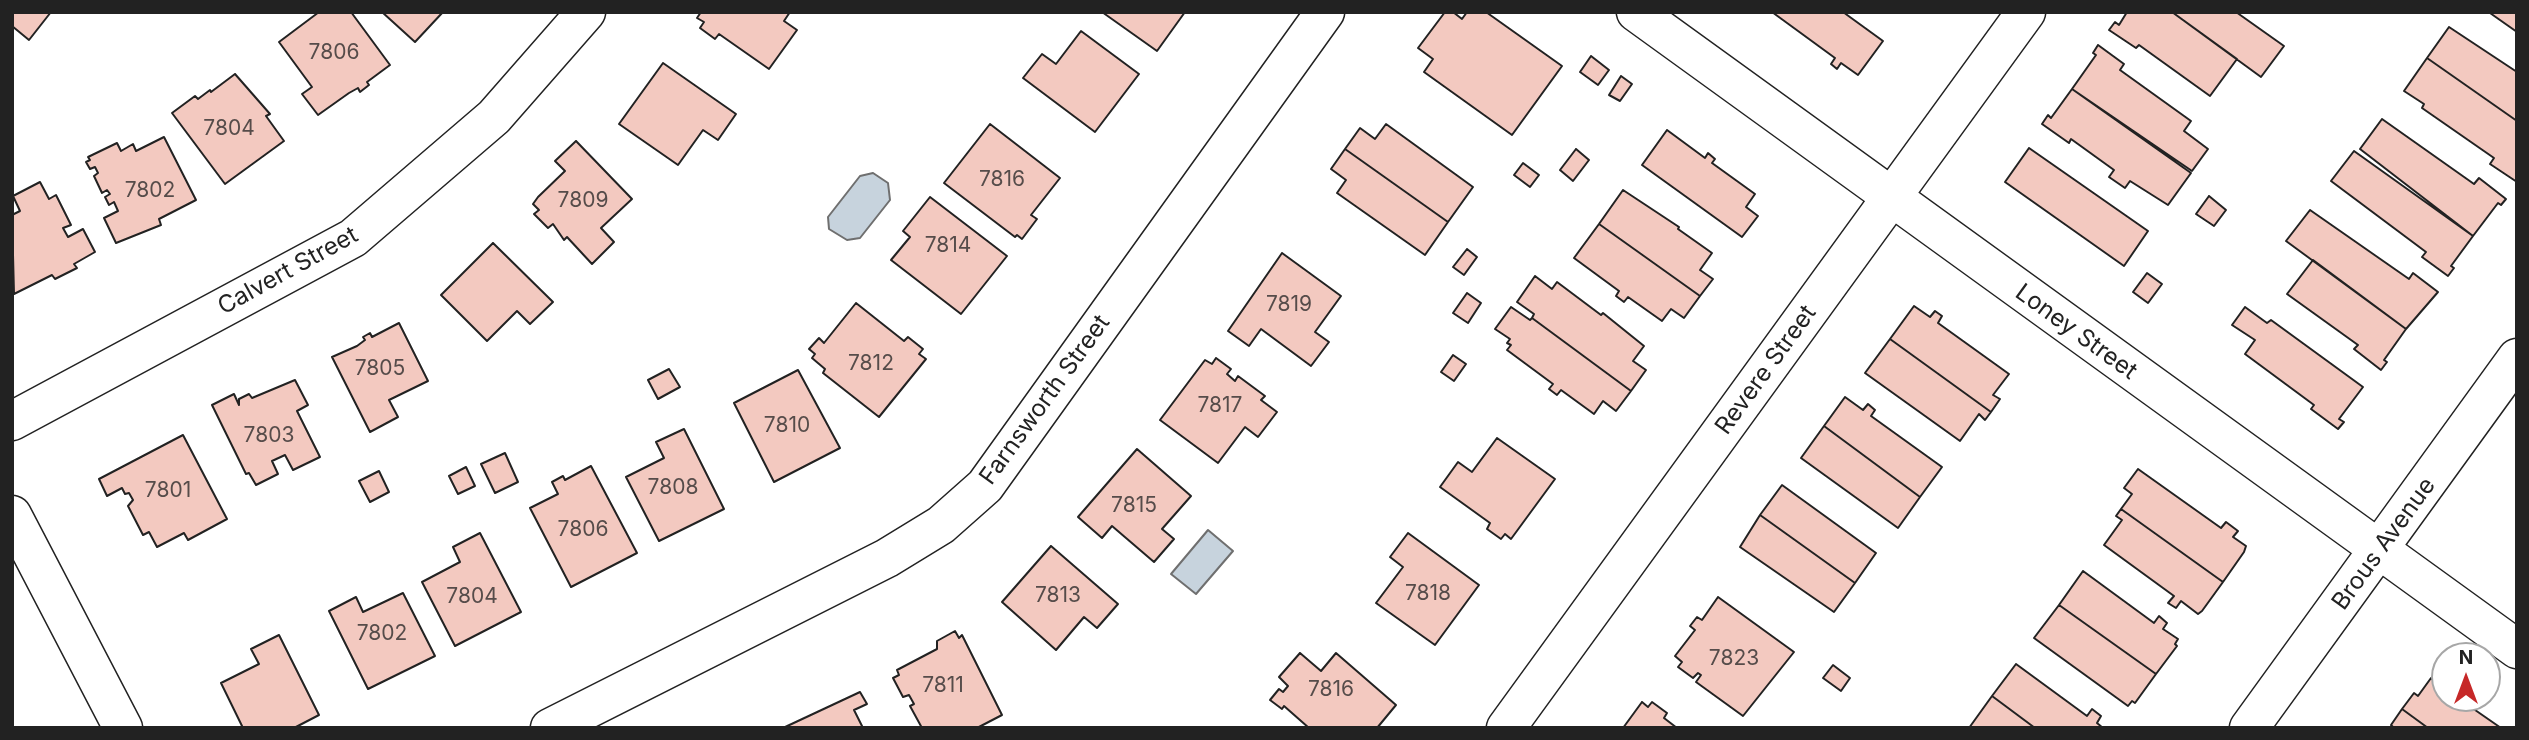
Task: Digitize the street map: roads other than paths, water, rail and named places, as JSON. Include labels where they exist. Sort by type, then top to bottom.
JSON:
[{"type":"street","name":"Calvert Street","points":[[12,421],[353,238],[494,117],[586,12]]},
{"type":"street","name":"Farnsworth Street","points":[[550,728],[887,558],[941,525],[985,486],[1325,12]]},
{"type":"street","name":"Loney Street","points":[[1636,12],[1891,199],[2517,649]]},
{"type":"street","name":"Revere Street","points":[[1506,728],[2026,12]]},
{"type":"street","name":"Brous Avenue","points":[[2249,728],[2380,551],[2517,358]]},
{"type":"street","points":[[12,515],[123,728]]}]
